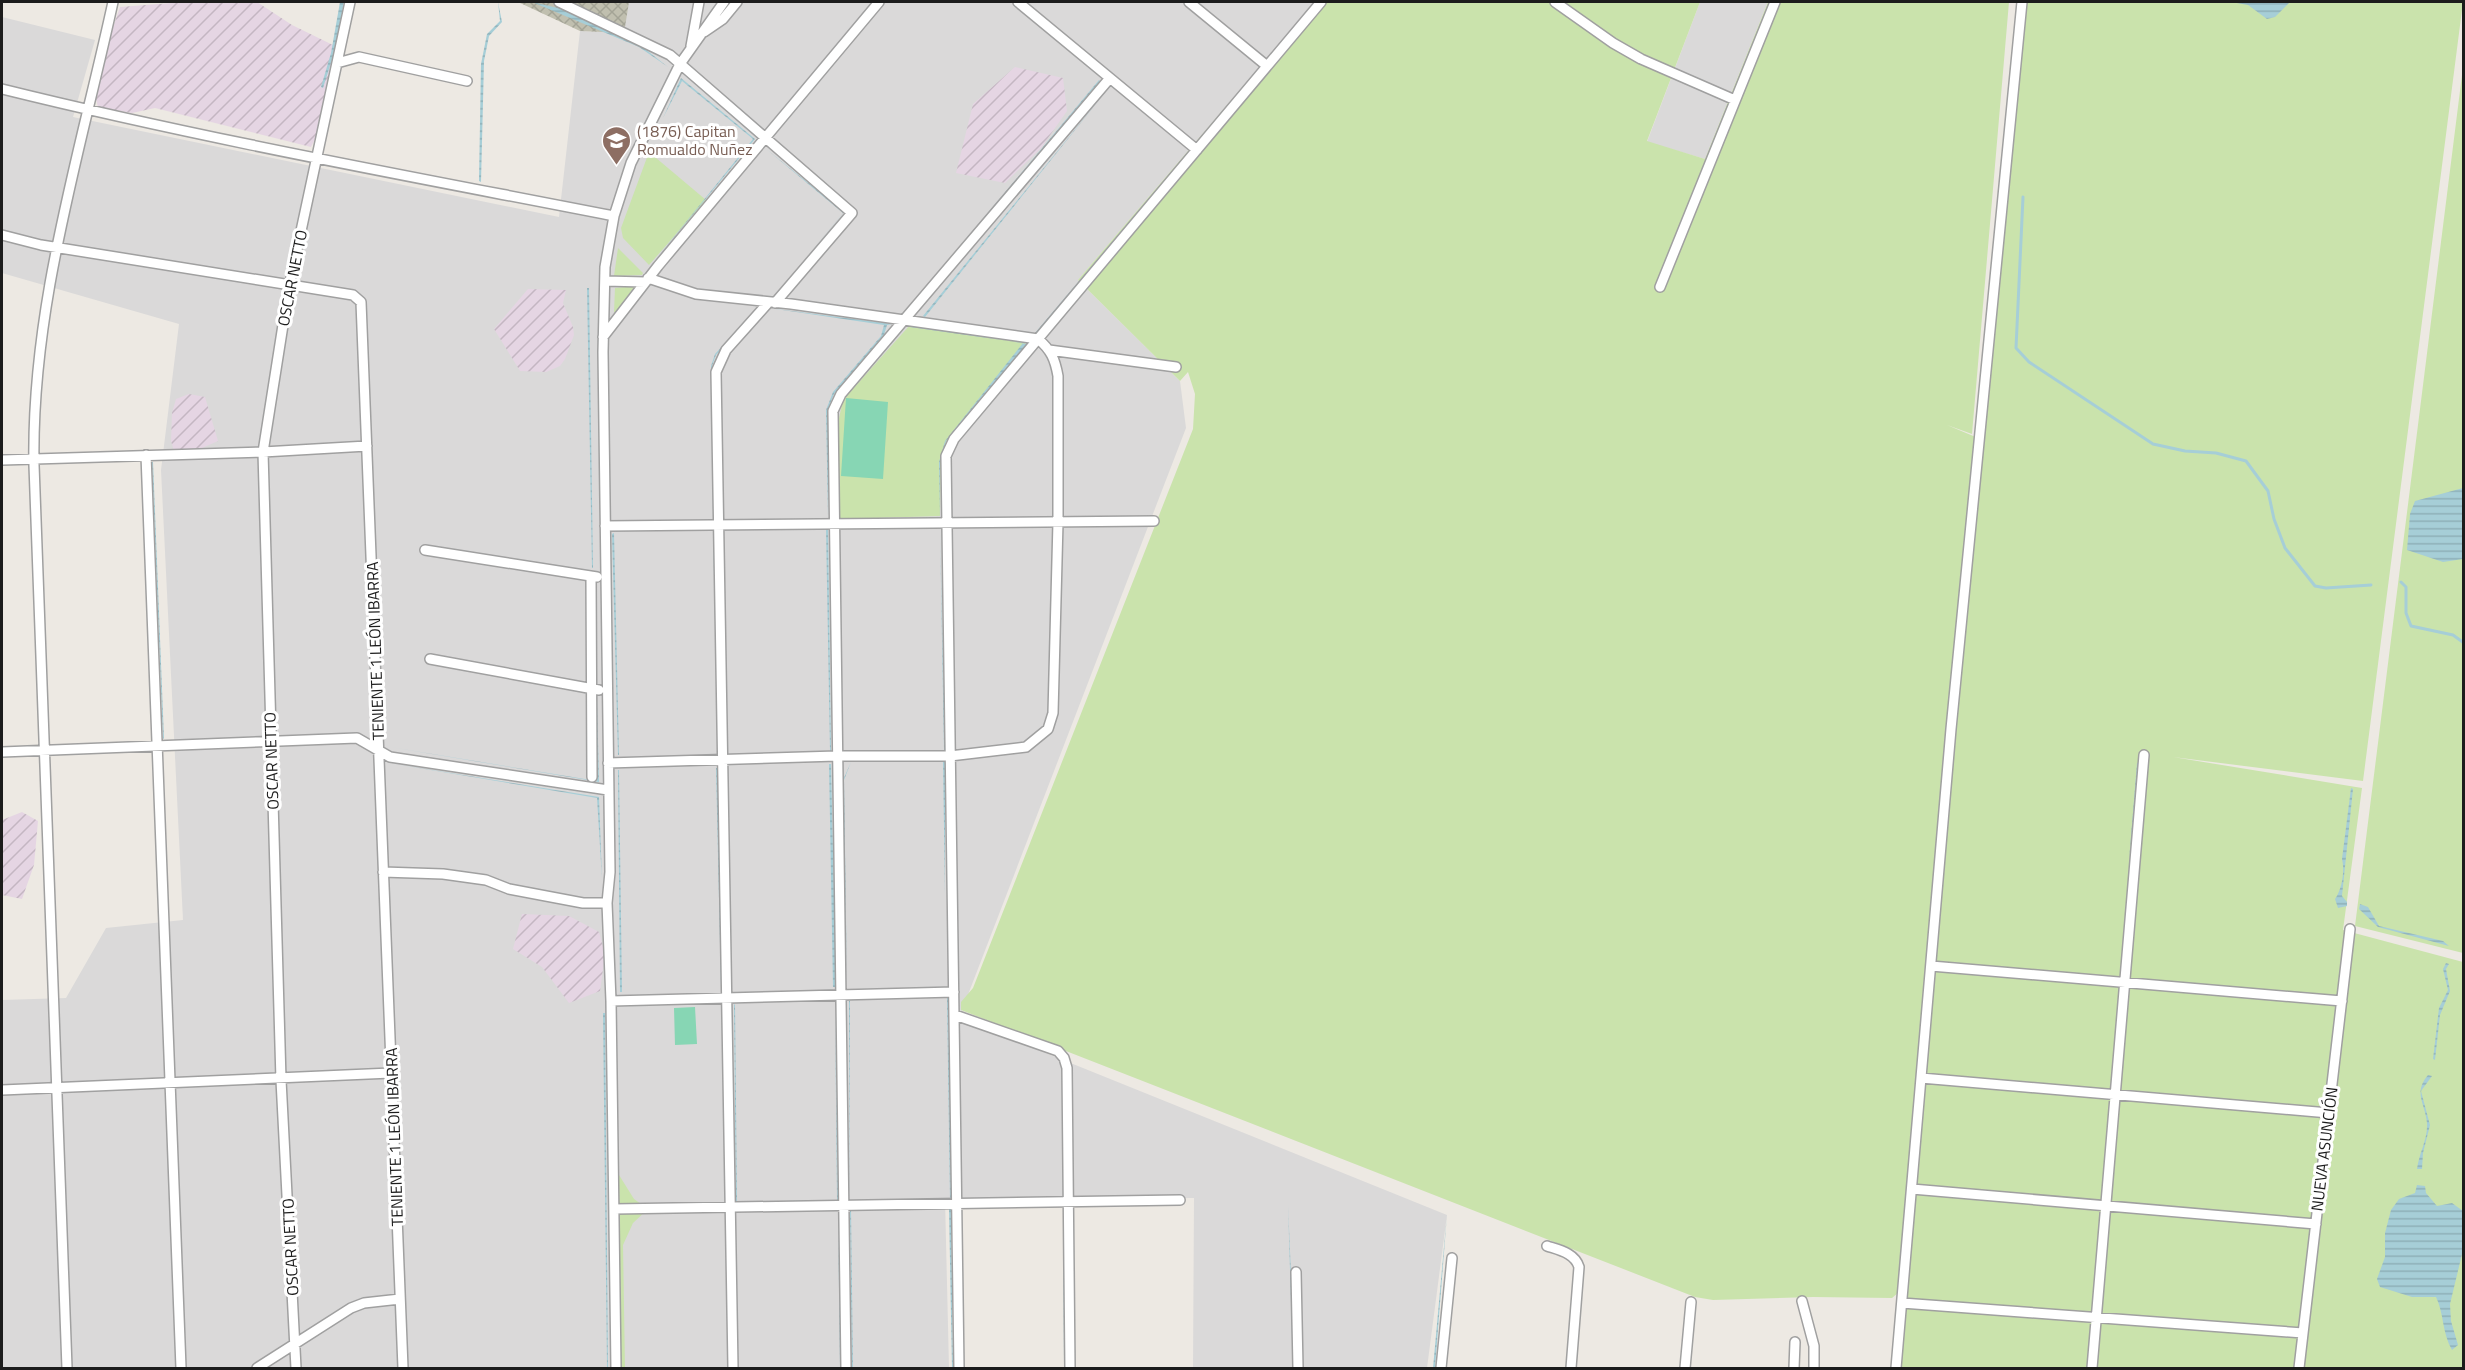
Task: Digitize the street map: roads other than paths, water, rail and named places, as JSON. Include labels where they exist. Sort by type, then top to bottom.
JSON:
[{"type":"street","points":[[67,1368],[34,459],[36,390],[57,248],[113,2]]},
{"type":"street","name":"OSCAR NETTO","points":[[296,1368],[281,1080],[263,452],[289,286],[350,2]]},
{"type":"street","points":[[559,2],[659,48],[852,213],[772,303],[726,350],[716,372],[733,1368]]},
{"type":"street","points":[[691,47],[699,2]]},
{"type":"street","points":[[616,1368],[611,1000],[607,903],[610,873],[603,337],[605,281],[614,216],[631,163],[680,64],[724,2]]},
{"type":"street","points":[[704,32],[723,19],[737,2]]},
{"type":"street","points":[[603,337],[647,280],[879,2]]},
{"type":"street","points":[[1018,2],[1197,150]]},
{"type":"street","points":[[1189,2],[1267,66]]},
{"type":"street","points":[[959,1368],[945,523],[945,466],[949,446],[1321,2]]},
{"type":"street","points":[[1555,2],[1612,43],[1641,59],[1735,100]]},
{"type":"street","points":[[1660,287],[1775,2]]},
{"type":"street","points":[[1896,1368],[1931,966],[2022,2]]},
{"type":"street","points":[[337,63],[359,57],[467,81]]},
{"type":"street","points":[[846,1368],[833,411],[841,394],[1110,78]]},
{"type":"street","points":[[2,89],[89,111],[316,159],[614,216]]},
{"type":"street","name":"TENIENTE 1 LEÓN IBARRA","points":[[2,235],[57,248],[353,295],[360,299],[403,1368]]},
{"type":"street","points":[[605,281],[647,280],[696,294],[1038,339],[1054,358],[1058,376],[1058,522],[1053,713],[1048,729],[1026,747],[950,756],[837,756],[608,763]]},
{"type":"street","points":[[1049,350],[1176,367]]},
{"type":"street","points":[[2,460],[263,452],[367,446]]},
{"type":"street","points":[[146,454],[181,1368]]},
{"type":"street","points":[[605,526],[1154,521]]},
{"type":"street","points":[[425,550],[606,578]]},
{"type":"street","points":[[591,576],[594,689],[592,782]]},
{"type":"street","points":[[430,660],[607,691]]},
{"type":"street","points":[[2,752],[357,738],[390,757],[592,782],[608,790]]},
{"type":"street","points":[[2092,1368],[2144,755]]},
{"type":"street","points":[[383,872],[443,874],[486,880],[509,889],[583,903],[607,903]]},
{"type":"street","name":"NUEVA ASUNCIÓN","points":[[2299,1368],[2350,929]]},
{"type":"street","points":[[1931,966],[2342,1001]]},
{"type":"street","points":[[611,1000],[954,992]]},
{"type":"street","points":[[954,1015],[1058,1051],[1064,1058],[1067,1068],[1070,1368]]},
{"type":"street","points":[[2,1090],[281,1080],[391,1073]]},
{"type":"street","points":[[1921,1078],[2329,1113]]},
{"type":"street","points":[[1912,1189],[2316,1224]]},
{"type":"street","points":[[614,1209],[1180,1200]]},
{"type":"street","points":[[1547,1246],[1563,1251],[1575,1259],[1579,1267],[1571,1368]]},
{"type":"street","points":[[1441,1368],[1452,1258]]},
{"type":"street","points":[[1296,1272],[1298,1368]]},
{"type":"street","points":[[257,1368],[295,1346],[351,1308],[364,1303],[400,1299]]},
{"type":"street","points":[[1802,1301],[1815,1346],[1814,1368]]},
{"type":"street","points":[[1685,1368],[1691,1302]]},
{"type":"street","points":[[1902,1303],[2303,1333]]},
{"type":"street","points":[[1794,1368],[1796,1342]]},
{"type":"water","points":[[340,2],[344,2],[335,50],[323,88],[321,87],[331,53]]},
{"type":"water","points":[[498,2],[502,22],[489,36],[484,61],[481,182],[479,181],[481,64],[487,34],[500,21]]},
{"type":"water","points":[[532,2],[558,8],[640,45],[668,67],[639,47]]},
{"type":"water","points":[[2231,2],[2290,2],[2275,17],[2267,19],[2248,5]]},
{"type":"water","points":[[681,78],[755,139],[652,264],[753,139],[682,81],[663,118]]},
{"type":"water","points":[[1099,80],[1100,81],[904,313]]},
{"type":"water","points":[[1108,89],[925,317],[923,316]]},
{"type":"water","points":[[765,148],[844,212],[775,296],[843,213]]},
{"type":"water","points":[[1188,152],[1037,334],[1035,333]]},
{"type":"water","points":[[587,288],[589,288],[593,568],[592,568]]},
{"type":"water","points":[[759,306],[716,355],[712,366],[713,516],[711,366],[715,354]]},
{"type":"water","points":[[769,308],[892,324],[887,325],[884,335],[834,394],[830,404],[828,517],[826,410],[833,392],[881,336],[884,325]]},
{"type":"water","points":[[911,325],[1007,341],[910,327]]},
{"type":"water","points":[[1023,343],[1027,344],[946,441],[940,462],[940,516],[939,462],[945,441]]},
{"type":"water","points":[[153,462],[164,739],[163,738]]},
{"type":"water","points":[[2463,488],[2463,559],[2443,562],[2407,550],[2410,514],[2415,501]]},
{"type":"water","points":[[826,529],[828,529],[831,751],[830,751]]},
{"type":"water","points":[[940,529],[945,750],[944,750]]},
{"type":"water","points":[[714,531],[719,752],[713,532]]},
{"type":"water","points":[[614,533],[619,755],[612,534]]},
{"type":"water","points":[[597,699],[599,782],[390,747],[597,781]]},
{"type":"water","points":[[943,761],[945,761],[945,895]]},
{"type":"water","points":[[851,762],[844,780],[847,988],[843,780]]},
{"type":"water","points":[[389,763],[599,797],[602,879],[597,798]]},
{"type":"water","points":[[2137,763],[2139,763],[2129,861]]},
{"type":"water","points":[[829,764],[831,764],[836,987],[833,987]]},
{"type":"water","points":[[716,768],[718,768],[722,988],[721,988]]},
{"type":"water","points":[[619,770],[622,992],[620,992]]},
{"type":"water","points":[[2351,788],[2353,789],[2342,896],[2347,906],[2338,908],[2335,899],[2342,880],[2342,859]]},
{"type":"water","points":[[2360,904],[2368,907],[2379,926],[2443,941],[2449,946],[2378,927],[2359,909]]},
{"type":"water","points":[[2446,963],[2449,964],[2446,969],[2450,991],[2440,1015],[2435,1060],[2433,1059],[2439,1008],[2448,990],[2443,969]]},
{"type":"water","points":[[948,998],[951,1201],[950,1200]]},
{"type":"water","points":[[849,1001],[850,1001],[850,1200]]},
{"type":"water","points":[[835,1002],[838,1201],[740,1202],[837,1200]]},
{"type":"water","points":[[735,1004],[737,1202],[734,1005]]},
{"type":"water","points":[[603,1013],[605,1013],[608,1368],[607,1368]]},
{"type":"water","points":[[2428,1075],[2432,1076],[2421,1091]]},
{"type":"water","points":[[2421,1091],[2430,1125],[2423,1153],[2422,1169],[2417,1169],[2427,1129]]},
{"type":"water","points":[[2417,1185],[2425,1186],[2426,1193],[2437,1206],[2452,1203],[2463,1211],[2463,1250],[2450,1304],[2451,1321],[2458,1345],[2452,1350],[2446,1337],[2436,1297],[2412,1297],[2380,1287],[2377,1279],[2385,1257],[2385,1233],[2391,1210],[2399,1199],[2415,1193]]},
{"type":"water","points":[[1288,1204],[1295,1368],[1293,1368]]},
{"type":"water","points":[[851,1209],[853,1368],[852,1368]]},
{"type":"water","points":[[949,1209],[951,1209],[953,1368],[952,1368]]},
{"type":"water","points":[[1064,1210],[1065,1368],[1064,1368]]},
{"type":"water","points":[[838,1211],[841,1368],[840,1368]]},
{"type":"water","points":[[1447,1214],[1435,1368],[1433,1368]]},
{"type":"waterway","points":[[2023,197],[2016,348],[2029,362],[2153,444],[2185,451],[2216,453],[2246,461],[2268,491],[2274,519],[2285,548],[2315,586],[2326,588],[2371,585]]},
{"type":"waterway","points":[[2401,582],[2406,587],[2406,613],[2411,626],[2453,635],[2464,643]]},
{"type":"place","name":"(1876) Capitan Romualdo Nuñez","points":[[616,166]]}]
